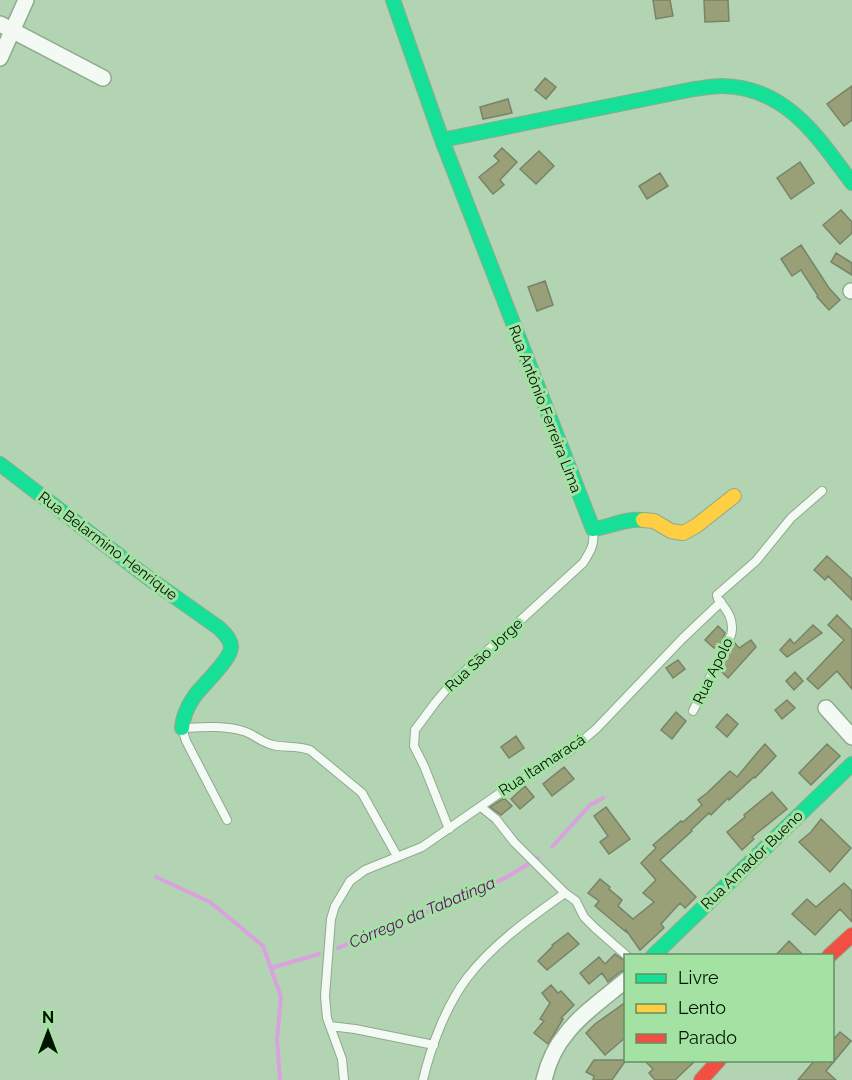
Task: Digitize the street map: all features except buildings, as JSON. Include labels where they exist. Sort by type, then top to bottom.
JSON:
[{"type":"street","points":[[0,58],[6,27],[26,0]]},
{"type":"street","name":"Rua Antônio Ferreira Lima","points":[[393,0],[441,140],[593,529]]},
{"type":"street","points":[[6,27],[103,78]]},
{"type":"street","points":[[441,140],[694,89],[724,86],[749,89],[770,96],[790,109],[812,130],[852,183]]},
{"type":"street","name":"Rua Belarmino Henrique","points":[[0,464],[157,585],[217,627],[228,638],[230,651],[186,710],[182,719],[182,728]]},
{"type":"street","points":[[593,529],[602,528],[620,520],[634,519],[654,521],[671,531],[683,533],[696,526],[734,496]]},
{"type":"street","points":[[826,708],[852,736]]},
{"type":"street","name":"Rua Amador Bueno","points":[[655,954],[852,764]]},
{"type":"street","points":[[832,954],[852,935]]},
{"type":"street","points":[[544,1080],[555,1050],[567,1032],[624,982]]},
{"type":"street","points":[[701,1080],[716,1062]]},
{"type":"lane","name":"Rua Itamaracá","points":[[330,1026],[325,1010],[325,996],[331,919],[340,895],[350,881],[365,870],[423,847],[570,751],[596,729],[719,600],[718,593],[756,561],[785,525],[822,491]]},
{"type":"lane","name":"Rua São Jorge","points":[[448,829],[414,746],[415,730],[451,684],[583,563],[592,549],[593,529]]},
{"type":"lane","name":"Rua Apolo","points":[[693,711],[733,627],[732,619],[719,600]]},
{"type":"lane","points":[[227,820],[186,741],[182,728],[217,727],[242,730],[273,745],[302,747],[310,750],[362,793],[397,856]]},
{"type":"lane","points":[[481,807],[496,819],[514,842],[565,893],[576,901],[584,917],[625,954]]},
{"type":"lane","points":[[423,1080],[442,1023],[457,992],[468,977],[484,958],[521,925],[565,893]]},
{"type":"lane","points":[[344,1080],[342,1059],[330,1026],[434,1045]]},
{"type":"waterway","name":"Córrego da Tabatinga","points":[[552,847],[590,805],[603,798]]},
{"type":"waterway","name":"Córrego da Tabatinga","points":[[338,948],[473,893],[507,877],[538,858]]},
{"type":"waterway","name":"Córrego da Tabatinga","points":[[156,877],[210,902],[263,946],[281,997],[277,1039],[280,1080]]},
{"type":"waterway","name":"Córrego da Tabatinga","points":[[271,968],[319,954]]},
{"type":"traffic: fast","points":[[393,0],[442,140],[593,529],[630,520],[643,520]]},
{"type":"traffic: fast","points":[[442,140],[694,89],[722,86],[765,95],[782,105],[813,132],[852,183]]},
{"type":"traffic: fast","points":[[0,464],[227,636],[231,644],[230,652],[187,708],[182,728]]},
{"type":"traffic: fast","points":[[655,954],[852,764]]},
{"type":"traffic: slow","points":[[643,520],[654,521],[671,531],[683,533],[696,526],[734,496]]},
{"type":"traffic: jam","points":[[831,954],[852,935]]},
{"type":"traffic: jam","points":[[701,1080],[717,1062]]}]
